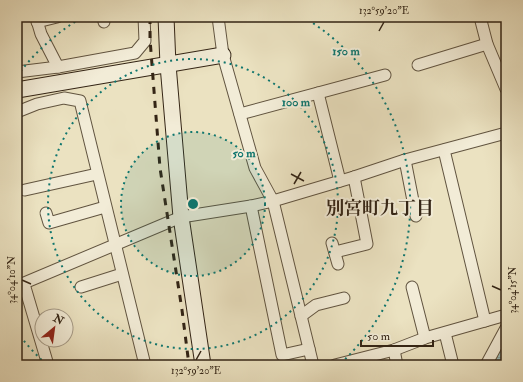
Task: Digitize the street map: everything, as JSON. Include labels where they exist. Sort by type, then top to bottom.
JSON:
[{"type":"street","points":[[57,17],[37,19],[41,34],[58,67]]},
{"type":"street","points":[[17,72],[58,67],[135,53],[145,41],[144,17]]},
{"type":"street","points":[[166,17],[168,65],[181,217],[203,365]]},
{"type":"street","points":[[480,17],[487,44],[506,89]]},
{"type":"street","points":[[219,18],[223,54],[255,168],[273,201],[313,365]]},
{"type":"street","points":[[418,65],[487,44]]},
{"type":"street","points":[[17,90],[168,65],[223,54]]},
{"type":"street","points":[[240,114],[385,75]]},
{"type":"street","points":[[318,93],[340,181]]},
{"type":"street","points":[[17,112],[37,104],[64,98],[80,102],[145,365]]},
{"type":"street","points":[[48,365],[21,285],[181,217],[273,201],[405,160],[506,133]]},
{"type":"street","points":[[444,150],[485,321]]},
{"type":"street","points":[[405,160],[416,216]]},
{"type":"street","points":[[26,190],[97,174]]},
{"type":"street","points":[[338,264],[334,247],[367,244],[354,177]]},
{"type":"street","points":[[251,206],[282,355],[309,349]]},
{"type":"street","points":[[46,213],[49,222],[105,207]]},
{"type":"street","points":[[81,287],[122,274]]},
{"type":"street","points":[[412,287],[425,338]]},
{"type":"street","points":[[301,316],[316,305],[344,298]]},
{"type":"street","points":[[334,365],[373,361],[394,350],[425,338],[506,315]]},
{"type":"street","points":[[486,365],[506,328]]},
{"type":"street","points":[[445,333],[453,365]]},
{"type":"street","points":[[394,350],[397,365]]},
{"type":"water","points":[[506,332],[506,365],[489,365]]},
{"type":"railway","points":[[150,17],[150,39],[160,168],[189,365]]},
{"type":"district","name":"別宮町九丁目","points":[[380,208]]}]
